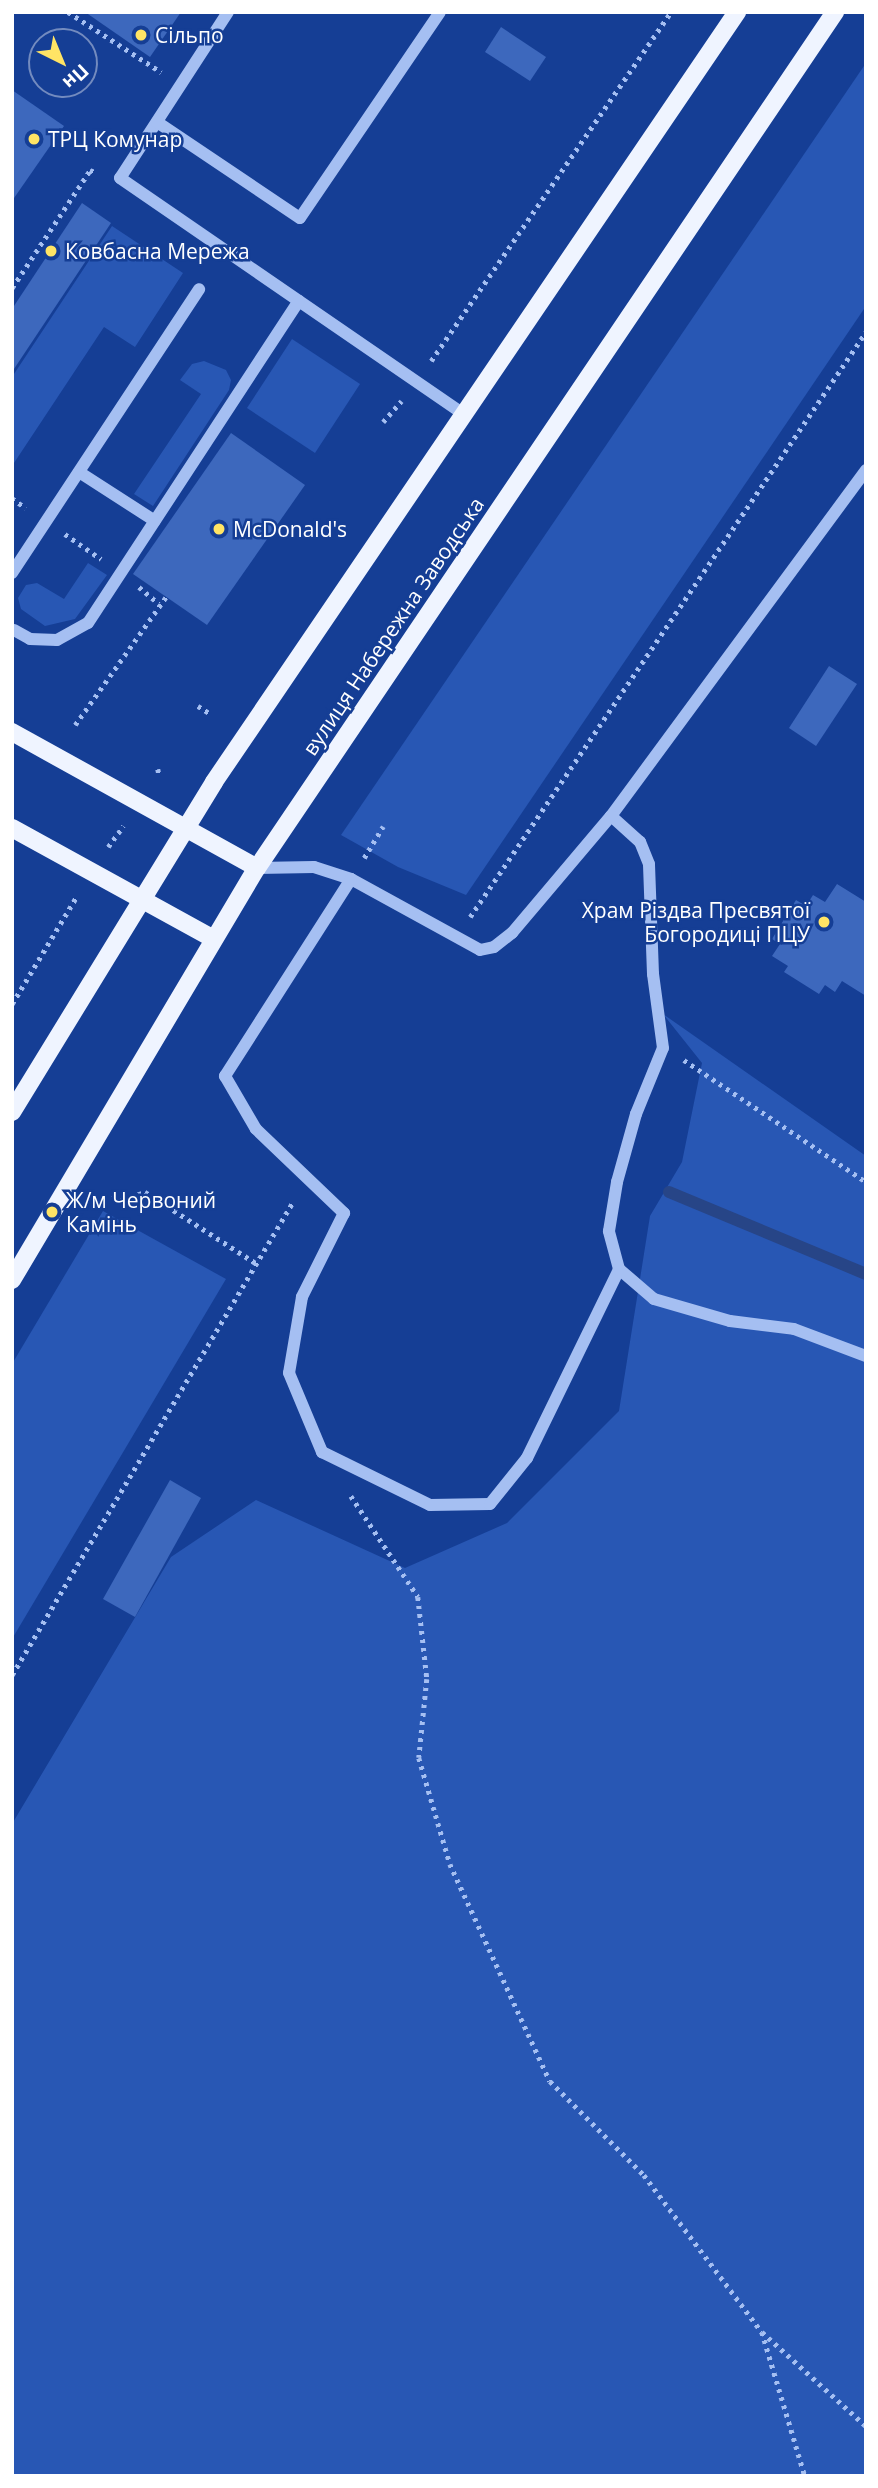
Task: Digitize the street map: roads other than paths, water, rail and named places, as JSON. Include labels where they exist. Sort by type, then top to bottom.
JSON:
[{"type":"main road","points":[[12,1112],[184,830],[462,413],[737,12]]},
{"type":"main road","name":"вулиця Набережна Заводська","points":[[12,1280],[257,868],[835,12]]},
{"type":"main road","points":[[12,732],[184,830],[257,868]]},
{"type":"main road","points":[[12,828],[214,939]]},
{"type":"lane","points":[[228,12],[120,178],[462,413]]},
{"type":"lane","points":[[157,122],[300,218],[440,12]]},
{"type":"lane","points":[[12,573],[199,289]]},
{"type":"lane","points":[[14,630],[30,639],[58,640],[88,623],[299,301]]},
{"type":"lane","points":[[257,868],[314,867],[351,879],[480,950],[494,947],[512,933],[611,817],[866,470]]},
{"type":"lane","points":[[79,471],[155,520]]},
{"type":"lane","points":[[611,817],[640,842],[649,864],[653,974],[663,1048],[636,1114],[617,1182],[609,1231],[619,1269],[654,1299],[730,1321],[794,1329],[866,1356]]},
{"type":"lane","points":[[351,879],[225,1076],[256,1129],[344,1213],[302,1297],[289,1373],[322,1452],[430,1505],[490,1504],[527,1458],[619,1269]]},
{"type":"waterway","points":[[669,1192],[866,1274]]},
{"type":"place","name":"Сільпо","points":[[141,35]]},
{"type":"place","name":"ТРЦ Комунар","points":[[34,139]]},
{"type":"place","name":"Ковбасна Мережа","points":[[51,251]]},
{"type":"place","name":"McDonald's","points":[[219,529]]},
{"type":"place","name":"Храм Різдва Пресвятої Богородиці ПЦУ","points":[[824,922]]},
{"type":"place","name":"Ж/м Червоний Камінь","points":[[52,1212]]}]
